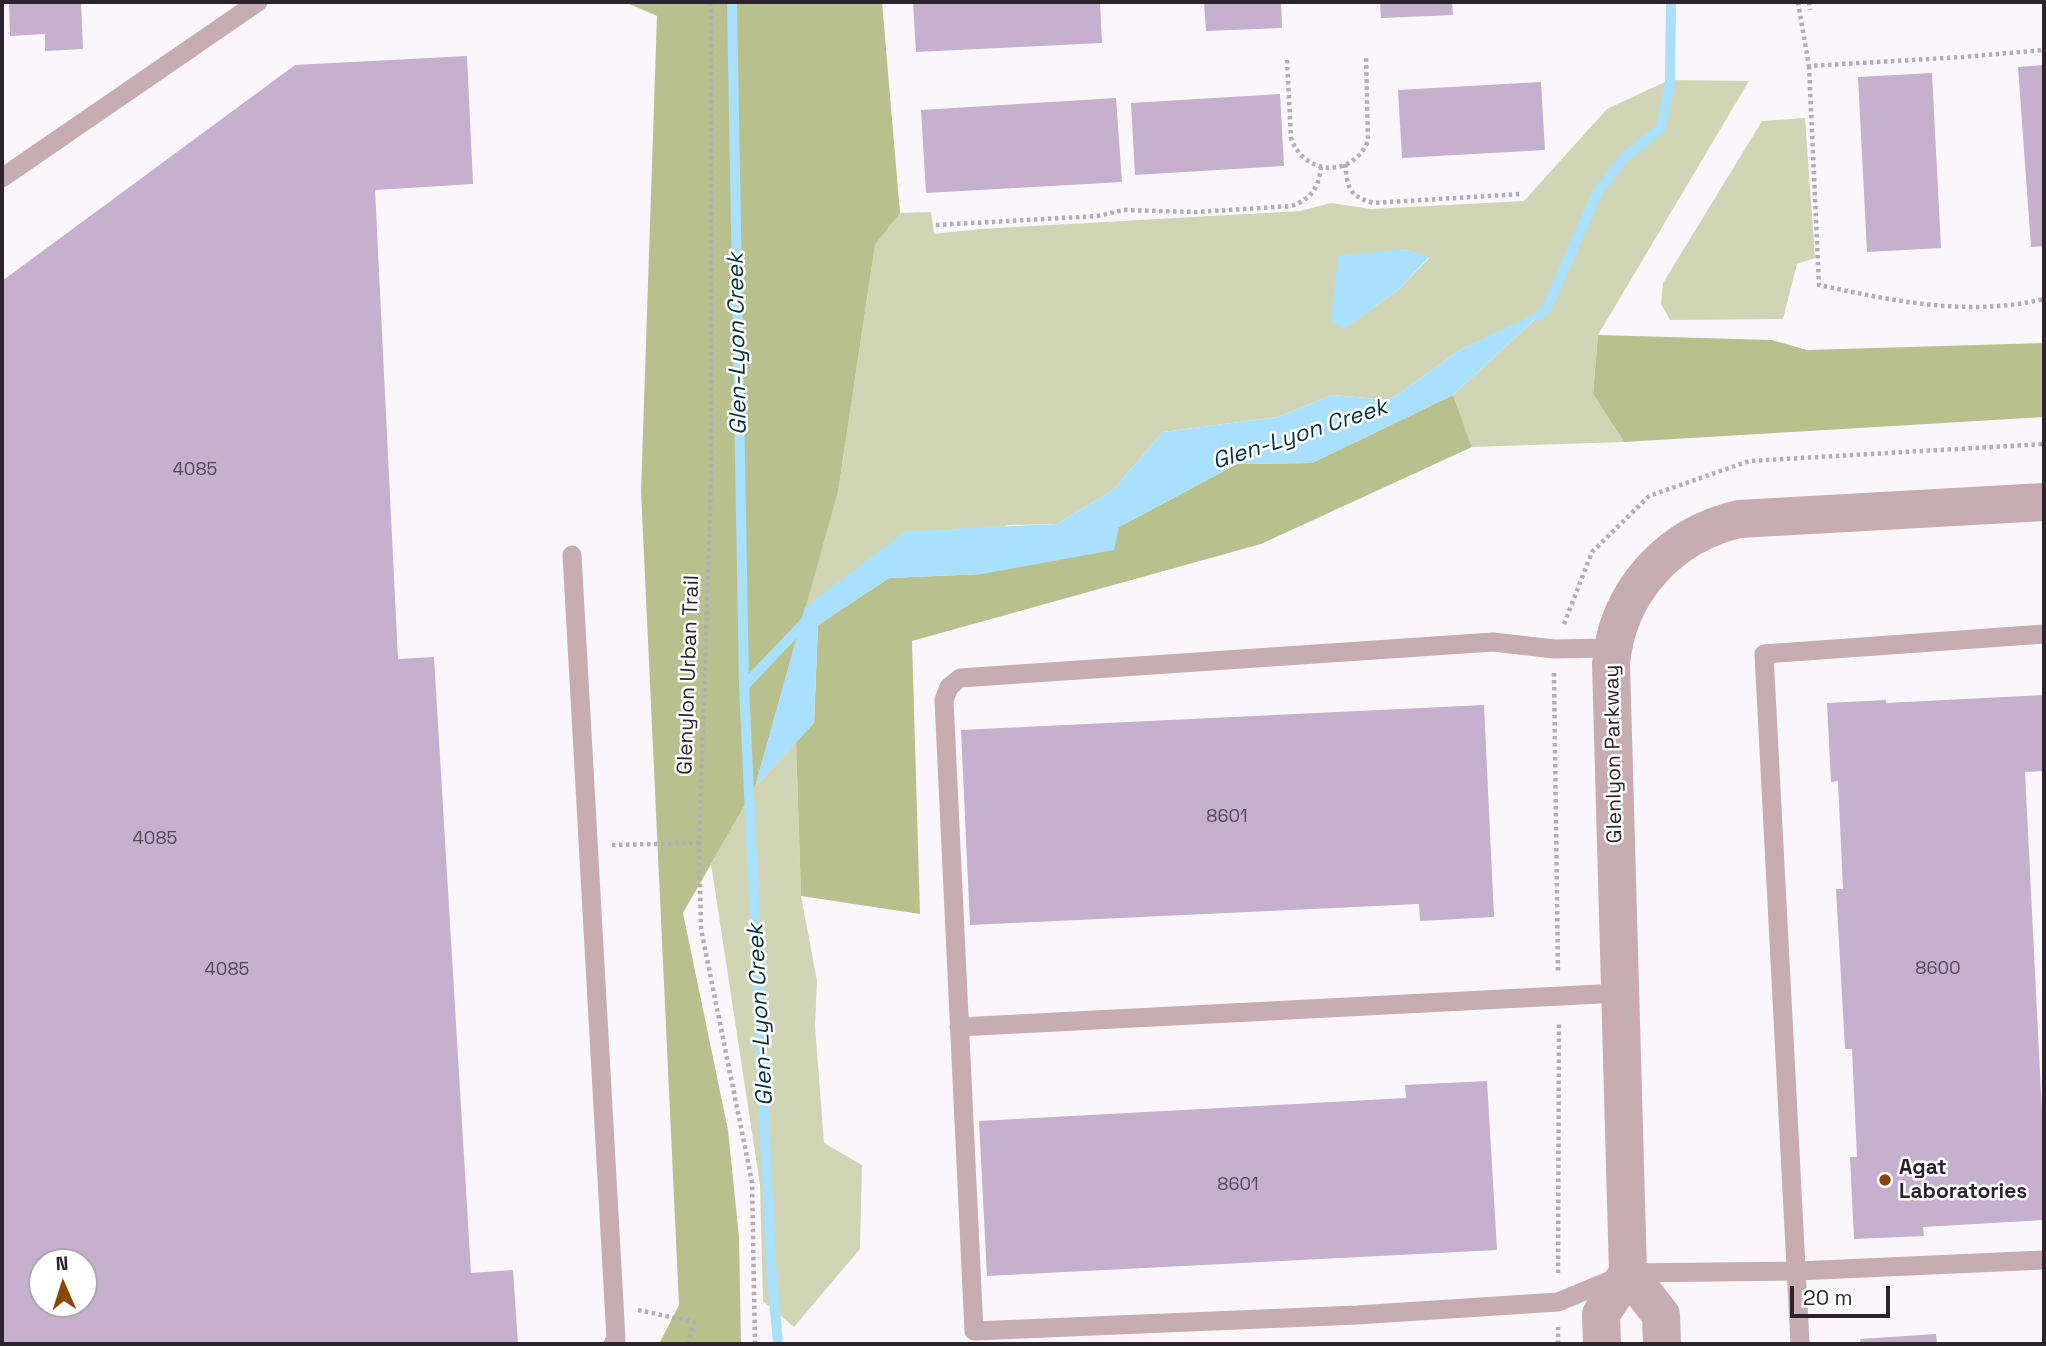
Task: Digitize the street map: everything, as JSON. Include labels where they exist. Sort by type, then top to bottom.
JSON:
[{"type":"street","name":"Glenlyon Parkway","points":[[1628,1273],[1612,648],[1619,621],[1647,572],[1689,538],[1717,524],[1739,519],[2044,502]]},
{"type":"street","points":[[1602,1344],[1601,1314],[1628,1273],[1661,1315],[1662,1344]]},
{"type":"lane","points":[[2,178],[258,2]]},
{"type":"lane","points":[[572,555],[616,1339],[613,1344]]},
{"type":"lane","points":[[1800,1344],[1764,654],[2044,635]]},
{"type":"lane","points":[[1612,648],[1554,649],[1493,642],[960,678],[949,687],[944,700],[974,1331],[1357,1315],[1558,1302],[1628,1273],[1797,1271],[2044,1259]]},
{"type":"lane","points":[[959,1027],[1619,993]]},
{"type":"path","name":"Glenylon Urban Trail","points":[[711,2],[712,484],[699,843],[701,929],[752,1182],[755,1344]]},
{"type":"path","points":[[1798,2],[1809,66],[1819,285],[1934,306],[1989,307],[2044,299]]},
{"type":"path","points":[[1810,2],[1810,10]]},
{"type":"path","points":[[1809,66],[2044,50]]},
{"type":"path","points":[[1287,60],[1292,138],[1302,158],[1321,167],[1332,168],[1356,159],[1364,152],[1368,141],[1366,56]]},
{"type":"path","points":[[1345,164],[1352,193],[1359,199],[1373,203],[1521,194]]},
{"type":"path","points":[[936,225],[1098,216],[1124,210],[1197,212],[1291,206],[1304,201],[1314,191],[1320,180],[1321,167]]},
{"type":"path","points":[[588,845],[699,843]]},
{"type":"path","points":[[614,1305],[694,1322],[688,1344]]},
{"type":"green space","points":[[625,2],[882,2],[900,213],[875,245],[838,492],[755,787],[683,913],[728,1130],[739,1237],[741,1344],[659,1344],[679,1305],[641,491],[657,16]]},
{"type":"green space","points":[[1669,80],[1749,81],[1598,335],[1593,394],[1624,442],[1472,447],[1453,395],[1545,310],[1460,350],[1390,400],[1332,395],[1278,417],[1163,432],[1113,490],[1057,524],[1008,525],[805,607],[838,492],[875,245],[900,213],[931,212],[934,234],[980,229],[1300,211],[1331,203],[1371,209],[1524,201],[1607,109]],"holes":[[[1404,249],[1429,258],[1398,290],[1345,328],[1332,321]]]},
{"type":"green space","points":[[1805,118],[1815,258],[1797,264],[1783,319],[1670,320],[1661,304],[1663,283],[1762,121]]},
{"type":"green space","points":[[1598,335],[1772,340],[1807,350],[2044,343],[2044,417],[1624,442],[1593,394]]},
{"type":"green space","points":[[1453,395],[1472,447],[1261,544],[912,641],[920,914],[801,896],[796,742],[814,723],[818,625],[889,578],[982,574],[1119,527],[1237,464],[1312,463]]},
{"type":"green space","points":[[796,742],[801,896],[817,981],[815,1026],[824,1143],[862,1165],[860,1249],[794,1327],[763,1301],[760,1185],[711,864],[755,787]]},
{"type":"water","points":[[1404,249],[1429,257],[1398,290],[1344,329],[1331,321],[1338,256]]},
{"type":"water","points":[[1547,308],[1453,395],[1312,463],[1237,464],[1119,527],[1114,550],[982,574],[889,578],[818,625],[814,723],[755,787],[805,607],[906,531],[1057,524],[1113,490],[1163,432],[1278,417],[1332,395],[1390,400],[1460,350]]},
{"type":"building","points":[[9,2],[81,2],[83,49],[45,51],[45,34],[10,36]]},
{"type":"building","points":[[913,2],[1100,2],[1102,43],[916,52]]},
{"type":"building","points":[[1204,2],[1281,2],[1282,28],[1206,31]]},
{"type":"building","points":[[1380,2],[1452,2],[1453,15],[1381,18]]},
{"type":"building","points":[[467,56],[473,184],[375,190],[398,659],[434,657],[471,1273],[513,1270],[518,1344],[2,1344],[2,281],[295,65]]},
{"type":"building","points":[[2044,65],[2044,246],[2031,247],[2018,67]]},
{"type":"building","points":[[1932,73],[1941,248],[1867,252],[1858,77]]},
{"type":"building","points":[[1541,82],[1545,150],[1402,158],[1398,90]]},
{"type":"building","points":[[1280,94],[1284,166],[1135,175],[1131,103]]},
{"type":"building","points":[[1116,98],[1122,182],[926,193],[921,110]]},
{"type":"building","points":[[2044,695],[2044,771],[2025,772],[2044,1153],[2044,1220],[1923,1227],[1924,1236],[1854,1239],[1850,1157],[1857,1157],[1852,1049],[1845,1049],[1836,889],[1843,889],[1838,781],[1831,782],[1827,703],[1886,700],[1886,703]]},
{"type":"building","points":[[1484,705],[1494,917],[1420,921],[1419,904],[970,925],[961,730]]},
{"type":"building","points":[[1487,1081],[1497,1250],[987,1276],[979,1121],[1406,1098],[1405,1085]]},
{"type":"building","points":[[1936,1334],[1937,1344],[1861,1344],[1860,1339]]},
{"type":"waterway","name":"Glen-Lyon Creek","points":[[732,2],[744,686]]},
{"type":"waterway","name":"Glen-Lyon Creek","points":[[1538,316],[1547,308],[1597,193],[1624,158],[1661,128],[1670,82],[1671,2]]},
{"type":"waterway","name":"Glen-Lyon Creek","points":[[778,1344],[771,1264],[744,686],[808,619]]},
{"type":"place","name":"Agat Laboratories","points":[[1885,1180]]}]
